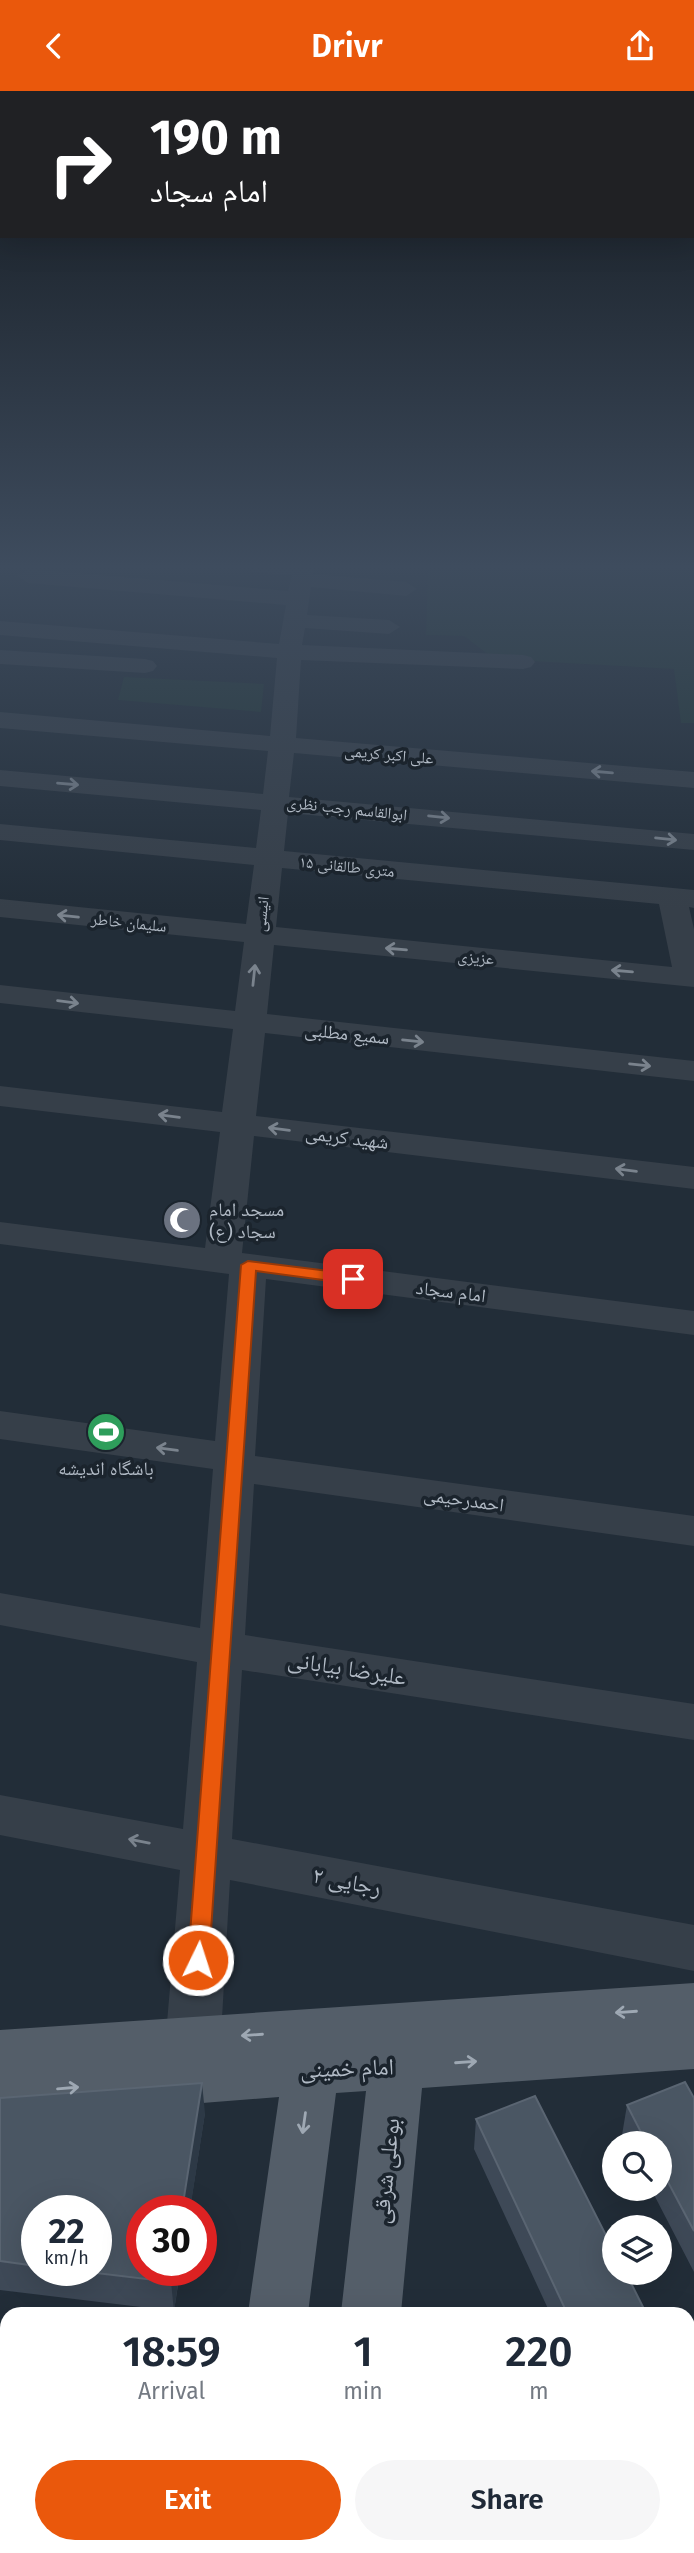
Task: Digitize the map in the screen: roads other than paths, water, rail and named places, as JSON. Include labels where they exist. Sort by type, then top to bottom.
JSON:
[{"type":"main road","name":"امام خمینی","points":[[398,2048],[694,2007]]},
{"type":"main road","name":"امام خمینی","points":[[0,2055],[192,2058],[313,2050],[694,2045]]},
{"type":"main road","name":"بوعلی شرقی","points":[[372,2307],[398,2048]]},
{"type":"main road","points":[[279,2307],[313,2050]]},
{"type":"main road","name":"امام خمینی","points":[[0,2094],[192,2058]]},
{"type":"street","name":"انیسی","points":[[192,2058],[234,1462],[237,1124],[288,681]]},
{"type":"street","name":"علی اکبر کریمی","points":[[0,720],[694,780]]},
{"type":"street","name":"ابوالقاسم رجب نظری","points":[[0,778],[274,801],[694,842]]},
{"type":"street","name":"۱۵ متری طالقانی","points":[[0,832],[683,898]]},
{"type":"street","points":[[683,898],[692,978]]},
{"type":"street","name":"سلیمان خاطر","points":[[0,908],[258,936]]},
{"type":"street","name":"عزیزی","points":[[258,936],[692,978]]},
{"type":"street","name":"سمیع مطلبی","points":[[0,994],[694,1070]]},
{"type":"street","name":"شهید کریمی","points":[[0,1096],[694,1178]]},
{"type":"street","name":"امام سجاد","points":[[0,1233],[694,1323]]},
{"type":"street","name":"احمدرحیمی","points":[[0,1425],[694,1531]]},
{"type":"street","name":"علیرضا بیابانی","points":[[0,1609],[221,1649],[694,1722]]},
{"type":"street","name":"رجایی ۲","points":[[0,1815],[694,1948]]},
{"type":"place","name":"مسجد امام سجاد (ع)","points":[[182,1220]]},
{"type":"place","name":"باشگاه اندیشه","points":[[106,1432]]}]
